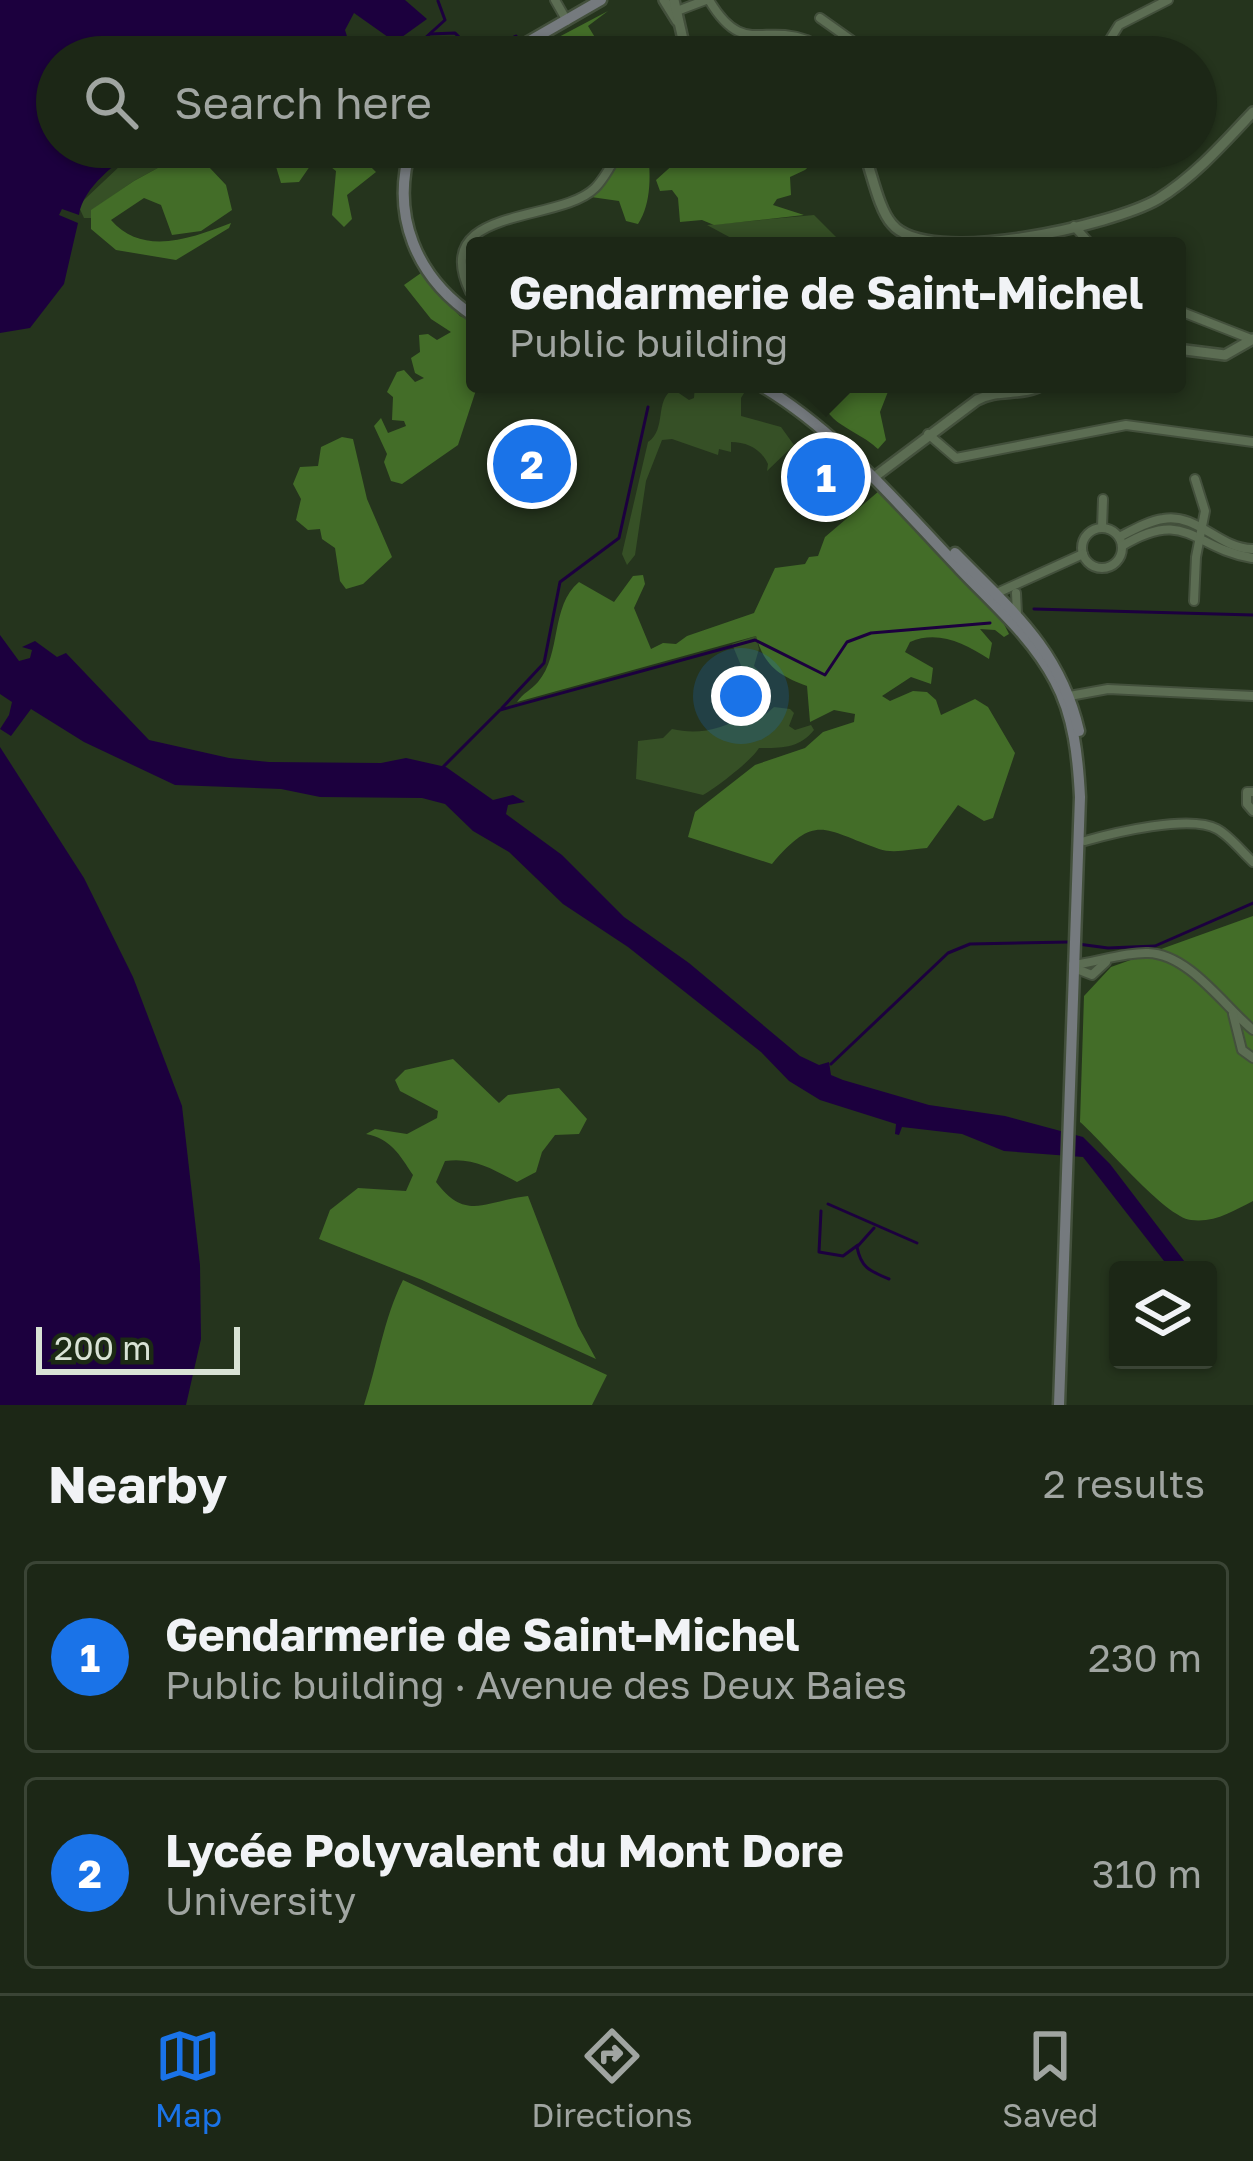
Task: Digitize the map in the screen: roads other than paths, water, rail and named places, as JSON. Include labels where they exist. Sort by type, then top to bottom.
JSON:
[{"type":"main road","points":[[542,36],[597,3],[613,0]]},
{"type":"main road","points":[[408,168],[403,195],[410,238],[435,282],[466,309]]},
{"type":"main road","points":[[771,393],[812,421],[874,476],[1020,631],[1066,696],[1080,782],[1059,1405]]},
{"type":"main road","points":[[783,393],[807,410],[1044,645],[1083,753],[1084,841],[1077,936]]},
{"type":"main road","points":[[1071,1087],[1076,966]]},
{"type":"street","points":[[555,0],[568,22]]},
{"type":"street","points":[[664,0],[676,10],[708,0],[719,18],[743,36]]},
{"type":"street","points":[[1112,36],[1119,25],[1168,0]]},
{"type":"street","points":[[820,18],[845,36]]},
{"type":"street","points":[[1217,149],[1253,112]]},
{"type":"street","points":[[473,237],[485,226],[562,204],[595,189],[608,168]]},
{"type":"street","points":[[869,168],[888,220],[911,237]]},
{"type":"street","points":[[999,237],[1131,213],[1199,168]]},
{"type":"street","points":[[1074,226],[1084,237]]},
{"type":"street","points":[[1186,314],[1253,340]]},
{"type":"street","points":[[1186,350],[1225,355],[1253,340]]},
{"type":"street","points":[[874,476],[988,394],[1000,393]]},
{"type":"street","points":[[928,434],[956,458],[1126,425],[1253,442]]},
{"type":"street","points":[[1194,601],[1205,511],[1196,479]]},
{"type":"street","points":[[1102,499],[1102,527]]},
{"type":"street","points":[[1102,527],[1120,541]]},
{"type":"street","points":[[1083,554],[1086,535],[1102,527]]},
{"type":"street","points":[[1120,541],[1177,528],[1200,532],[1252,554]]},
{"type":"street","points":[[1083,554],[1096,567],[1109,567],[1119,559],[1120,541]]},
{"type":"street","points":[[961,571],[994,598],[1083,554]]},
{"type":"street","points":[[1017,615],[1018,590]]},
{"type":"street","points":[[1066,696],[1108,689],[1253,696]]},
{"type":"street","points":[[1253,792],[1247,792],[1247,804],[1253,812]]},
{"type":"street","points":[[1084,841],[1136,827],[1200,825],[1216,828],[1253,862]]},
{"type":"street","points":[[1076,966],[1132,955],[1160,955],[1195,975],[1253,1030]]},
{"type":"street","points":[[1076,966],[1092,975],[1107,961]]},
{"type":"street","points":[[1232,1012],[1242,1051],[1253,1058]]},
{"type":"waterway","points":[[427,36],[445,20],[438,1]]},
{"type":"waterway","points":[[430,34],[458,36]]},
{"type":"waterway","points":[[502,708],[544,663],[560,582],[619,538],[648,407]]},
{"type":"waterway","points":[[1034,609],[1253,615]]},
{"type":"waterway","points":[[442,768],[500,710],[755,640],[825,675],[847,642],[871,633],[990,623]]},
{"type":"waterway","points":[[1078,944],[1155,946],[1253,903]]},
{"type":"waterway","points":[[831,1064],[948,953],[970,944],[1069,942]]},
{"type":"waterway","points":[[828,1204],[917,1243]]},
{"type":"waterway","points":[[821,1211],[819,1252],[843,1256],[858,1245]]},
{"type":"waterway","points":[[874,1228],[857,1247],[859,1254],[867,1268],[889,1279]]},
{"type":"place","name":"Lycée Polyvalent du Mont Dore","points":[[532,464]]},
{"type":"place","name":"Gendarmerie de Saint-Michel","points":[[826,477]]}]
